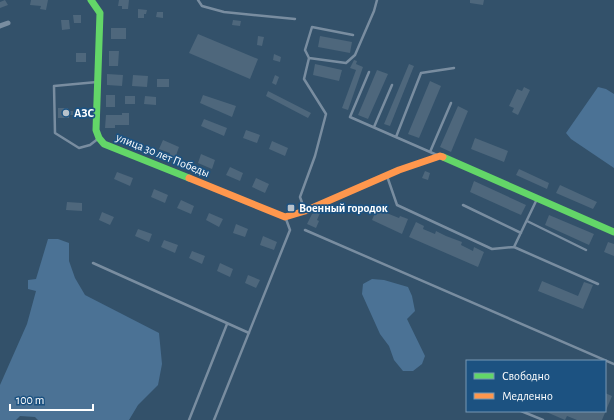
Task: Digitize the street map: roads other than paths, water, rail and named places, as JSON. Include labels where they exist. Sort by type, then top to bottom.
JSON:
[{"type":"street","name":"улица 30 лет Победы","points":[[91,0],[100,13],[96,130],[99,138],[104,144],[285,217]]},
{"type":"street","points":[[0,26],[8,23]]},
{"type":"street","points":[[285,217],[306,211],[387,175],[440,156],[614,232]]},
{"type":"lane","points":[[198,0],[202,6],[224,12],[295,19]]},
{"type":"lane","points":[[309,58],[346,63],[355,55],[374,11],[377,0]]},
{"type":"lane","points":[[306,211],[300,197],[315,156],[326,114],[304,79],[309,58],[305,50],[312,27],[353,35]]},
{"type":"lane","points":[[396,137],[422,73],[454,68]]},
{"type":"lane","points":[[369,72],[350,117],[440,156]]},
{"type":"lane","points":[[98,82],[54,86],[55,134],[79,148],[90,145],[99,138]]},
{"type":"lane","points":[[374,128],[392,85]]},
{"type":"lane","points":[[430,152],[451,103]]},
{"type":"lane","points":[[387,175],[397,205],[492,249],[514,247],[598,284]]},
{"type":"lane","points":[[514,247],[538,199]]},
{"type":"lane","points":[[463,205],[521,233]]},
{"type":"lane","points":[[214,420],[290,230],[285,217]]},
{"type":"lane","points":[[526,221],[586,250]]},
{"type":"lane","points":[[305,230],[605,360]]},
{"type":"lane","points":[[93,263],[248,333]]},
{"type":"lane","points":[[189,420],[227,324]]},
{"type":"lane","points":[[523,412],[543,420]]},
{"type":"water","points":[[598,87],[606,89],[614,94],[614,168],[571,139],[566,133]]},
{"type":"water","points":[[48,239],[58,239],[69,243],[69,261],[75,278],[85,295],[159,333],[162,364],[158,385],[138,405],[129,420],[38,420],[35,417],[20,416],[16,420],[0,420],[0,385],[27,324],[36,291],[28,289],[28,280],[36,279]]},
{"type":"water","points":[[372,279],[384,280],[408,287],[412,296],[415,311],[407,319],[425,356],[422,364],[413,371],[403,371],[394,360],[389,346],[380,334],[362,294],[363,284]]},
{"type":"place","name":"АЗС","points":[[66,113]]},
{"type":"place","name":"Военный городок","points":[[291,208]]}]
